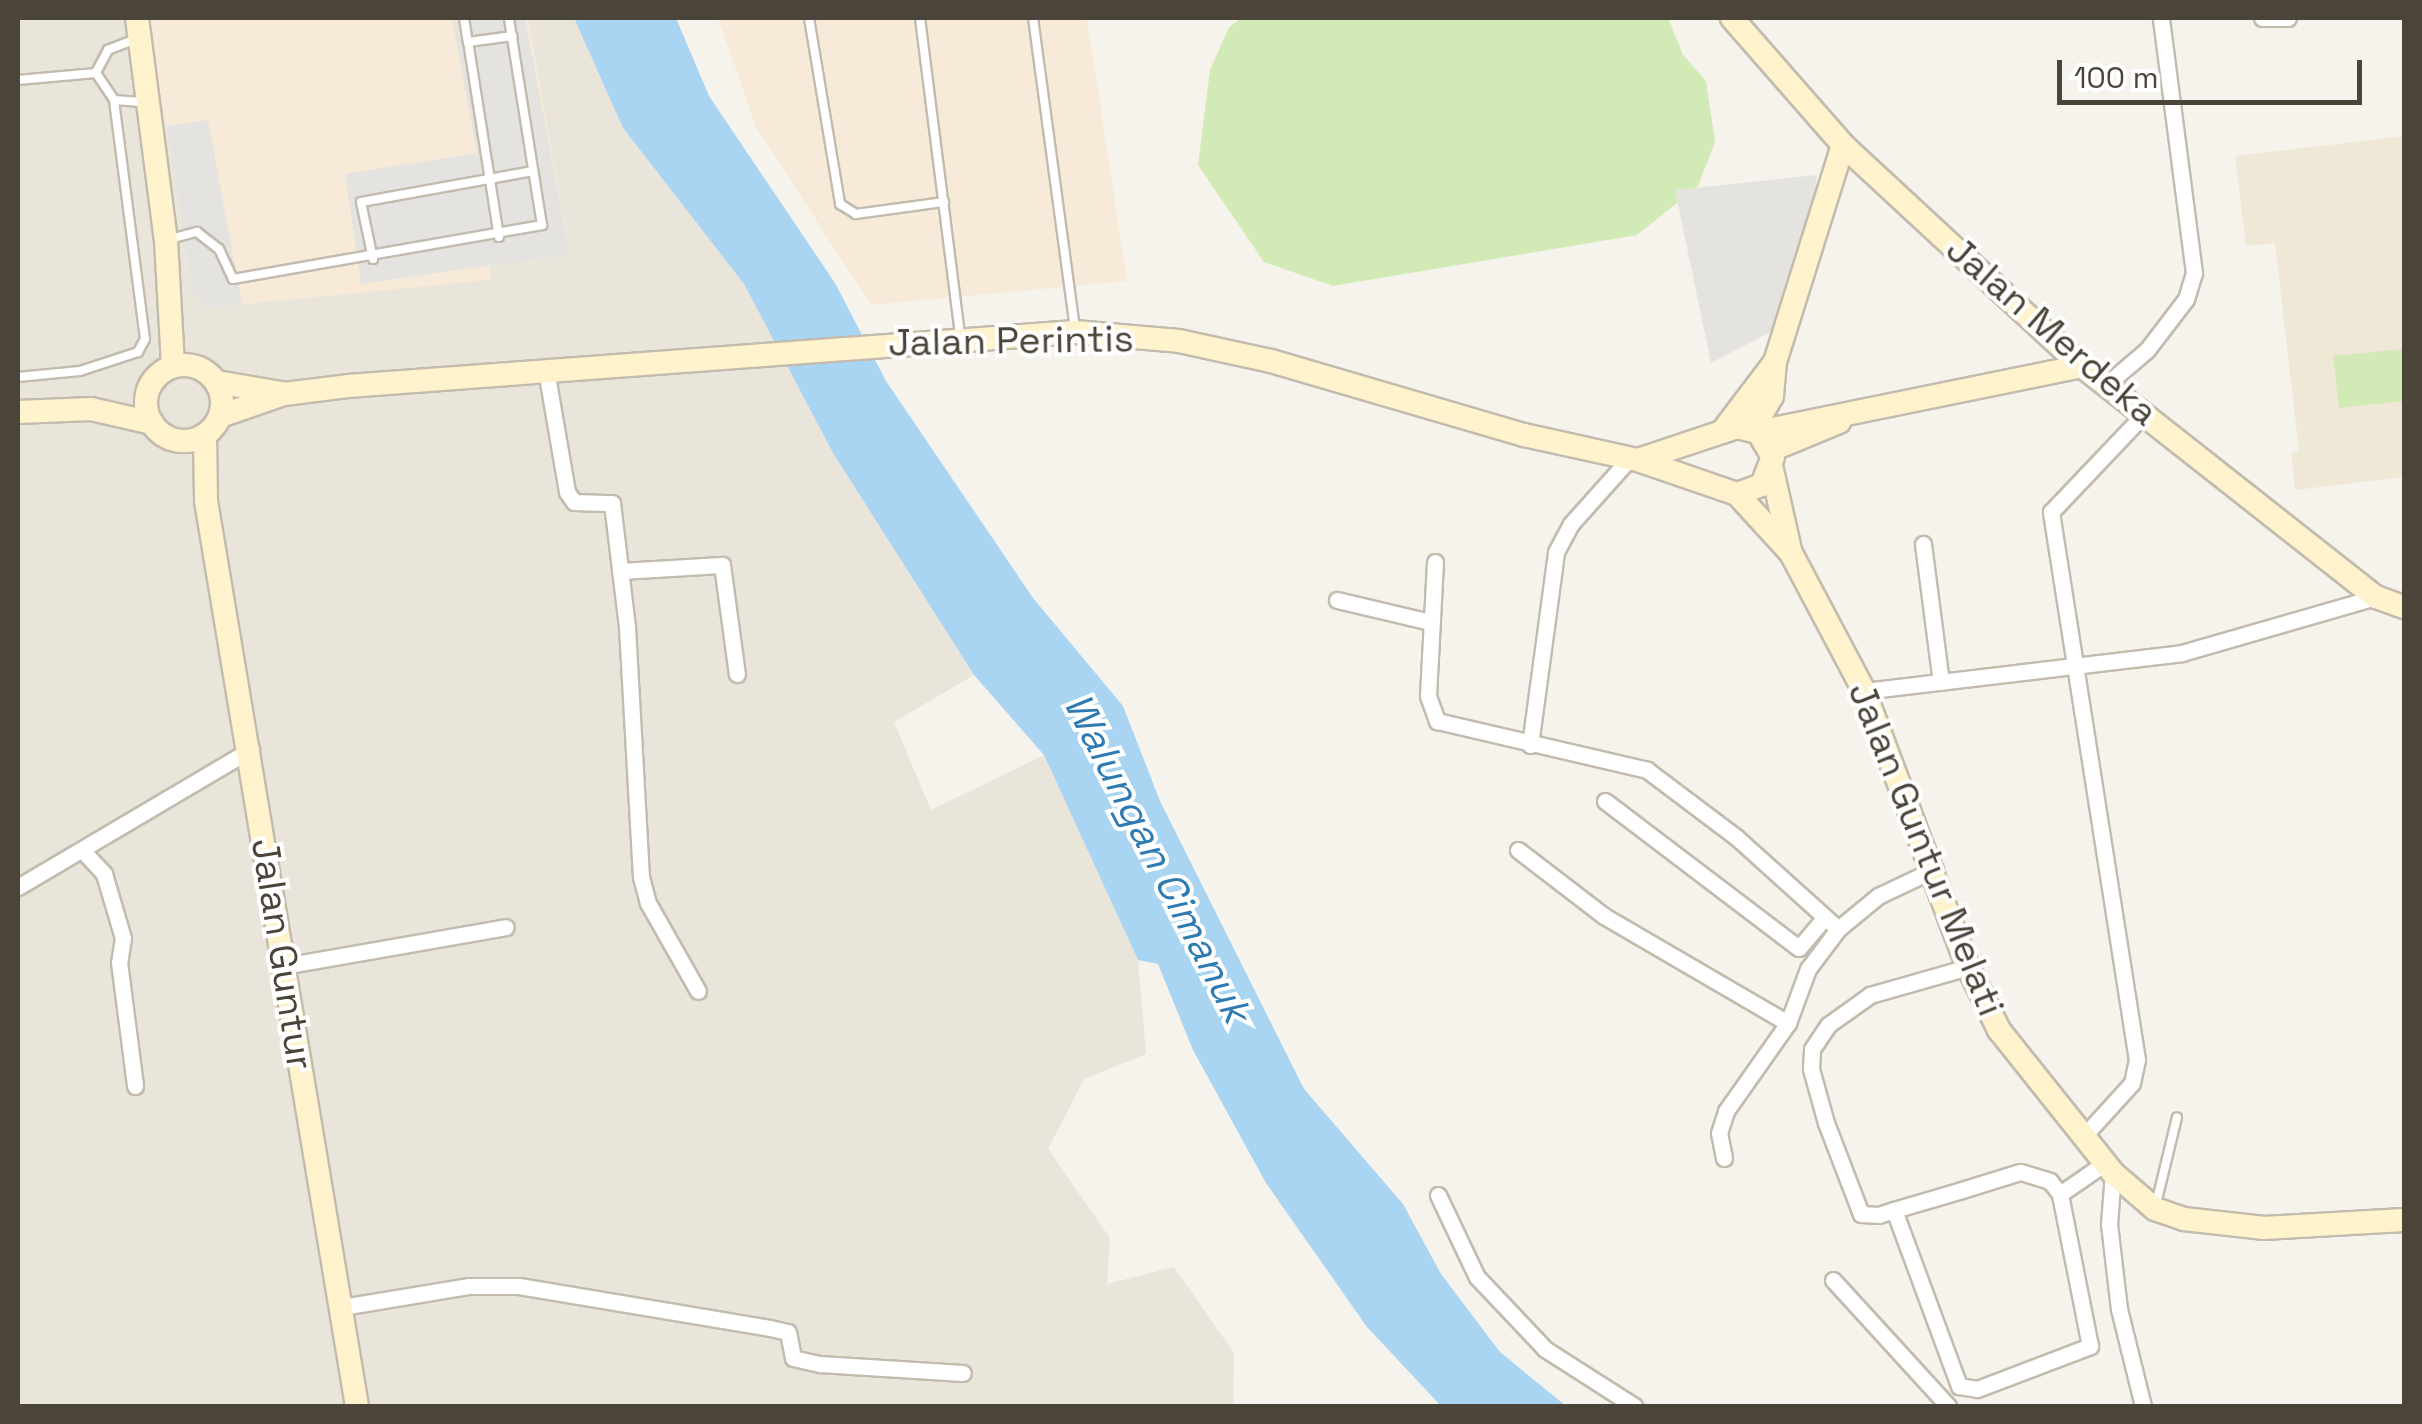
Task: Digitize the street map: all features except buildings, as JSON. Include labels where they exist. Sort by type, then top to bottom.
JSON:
[{"type":"street","name":"Jalan Merdeka","points":[[1732,18],[1843,145],[2082,366],[2376,597],[2404,608]]},
{"type":"street","points":[[2107,384],[2147,350],[2186,299],[2194,273],[2161,18]]},
{"type":"street","points":[[2262,18],[2288,18]]},
{"type":"street","points":[[139,27],[166,240],[172,366]]},
{"type":"street","points":[[1774,362],[1718,435],[1706,458],[1728,490],[1754,490],[1772,396],[1774,362],[1843,145]]},
{"type":"street","name":"Jalan Perintis","points":[[220,416],[284,394],[714,359],[916,338],[1075,332],[1179,340],[1252,357],[1524,435],[1634,459],[1728,490]]},
{"type":"street","points":[[18,410],[91,410],[152,424],[180,441],[205,435],[220,416],[217,382],[199,367],[172,366],[148,390],[91,410]]},
{"type":"street","points":[[1530,745],[1556,552],[1571,524],[1634,459],[1718,435],[1764,446],[1842,420],[2082,366]]},
{"type":"street","points":[[546,370],[566,492],[574,502],[612,503],[641,877],[648,903],[698,991]]},
{"type":"street","name":"Jalan Perintis","points":[[217,382],[284,394]]},
{"type":"street","points":[[148,390],[152,424]]},
{"type":"street","points":[[2082,1138],[2132,1082],[2137,1060],[2051,512],[2144,414]]},
{"type":"street","name":"Jalan Guntur","points":[[205,435],[206,502],[251,749],[283,966],[358,1406]]},
{"type":"street","name":"Jalan Guntur","points":[[180,441],[206,502]]},
{"type":"street","name":"Jalan Guntur Melati","points":[[1764,446],[1791,553],[1864,692],[1935,869],[1968,967],[1999,1030],[2082,1138],[2155,1209],[2184,1219],[2264,1228],[2404,1220]]},
{"type":"street","name":"Jalan Guntur Melati","points":[[1728,490],[1791,553]]},
{"type":"street","points":[[1923,544],[1940,682]]},
{"type":"street","points":[[620,571],[713,561],[722,565],[737,674]]},
{"type":"street","points":[[1434,562],[1430,622],[1433,718],[1530,745],[1646,770],[1736,838],[1822,919],[1838,929]]},
{"type":"street","points":[[1864,692],[2182,653],[2376,597]]},
{"type":"street","points":[[1337,600],[1430,622]]},
{"type":"street","points":[[18,887],[251,749]]},
{"type":"street","points":[[1605,801],[1799,948],[1822,919]]},
{"type":"street","points":[[82,850],[104,874],[123,938],[119,962],[136,1086]]},
{"type":"street","points":[[1518,850],[1604,916],[1788,1023]]},
{"type":"street","points":[[1724,1158],[1720,1133],[1726,1111],[1788,1023],[1808,969],[1838,929],[1878,896],[1935,869]]},
{"type":"street","points":[[283,966],[506,927]]},
{"type":"street","points":[[1894,1210],[1953,1382],[1971,1390],[2090,1346],[2060,1194],[2028,1170],[1894,1210],[1857,1211],[1816,1087],[1812,1049],[1842,1010],[1870,995],[1968,967]]},
{"type":"street","points":[[2060,1194],[2109,1168],[2118,1309],[2142,1406]]},
{"type":"street","points":[[1438,1195],[1477,1277],[1544,1349],[1634,1406]]},
{"type":"street","points":[[1834,1280],[1948,1406]]},
{"type":"street","points":[[342,1308],[469,1286],[520,1286],[788,1332],[793,1358],[820,1364],[963,1373]]},
{"type":"lane","points":[[464,18],[499,237]]},
{"type":"lane","points":[[166,240],[198,232],[219,249],[234,279],[499,237],[542,225],[509,18]]},
{"type":"lane","points":[[809,18],[840,204],[856,214],[944,202]]},
{"type":"lane","points":[[920,18],[960,338]]},
{"type":"lane","points":[[1033,18],[1075,332]]},
{"type":"lane","points":[[96,73],[108,50],[139,27]]},
{"type":"lane","points":[[468,42],[512,36]]},
{"type":"lane","points":[[18,80],[96,73]]},
{"type":"lane","points":[[18,377],[80,372],[138,352],[146,339],[114,100],[96,73]]},
{"type":"lane","points":[[114,100],[147,102]]},
{"type":"lane","points":[[373,258],[361,202],[533,171]]},
{"type":"lane","points":[[2155,1209],[2177,1117]]},
{"type":"shaded area","points":[[18,18],[574,18],[623,128],[744,284],[833,453],[974,675],[894,722],[931,810],[1044,755],[1138,960],[1146,1054],[1084,1079],[1048,1149],[1110,1238],[1107,1284],[1174,1267],[1234,1353],[1233,1406],[18,1406]]},
{"type":"shaded area","points":[[148,18],[528,18],[570,254],[490,265],[490,280],[204,308],[193,293]]},
{"type":"shaded area","points":[[452,18],[525,18],[570,254],[361,284],[345,174],[477,153]]},
{"type":"shaded area","points":[[718,18],[1087,18],[1127,281],[871,305],[756,127]]},
{"type":"shaded area","points":[[208,120],[242,304],[204,308],[193,293],[166,126]]},
{"type":"shaded area","points":[[2404,136],[2404,477],[2295,490],[2291,453],[2299,451],[2275,243],[2246,246],[2235,156]]},
{"type":"shaded area","points":[[1817,175],[1801,316],[1711,363],[1675,190]]},
{"type":"green space","points":[[1242,18],[1668,18],[1683,55],[1706,81],[1715,142],[1698,186],[1637,235],[1333,286],[1264,262],[1198,165],[1210,70],[1229,27]]},
{"type":"green space","points":[[2404,349],[2404,401],[2339,408],[2333,356]]},
{"type":"water","name":"Walungan Cimanuk","points":[[574,18],[676,18],[709,96],[835,283],[886,381],[1033,598],[1123,706],[1160,801],[1304,1089],[1403,1204],[1441,1274],[1500,1352],[1566,1406],[1441,1406],[1367,1327],[1266,1183],[1193,1050],[1158,964],[1138,960],[1044,755],[974,675],[833,453],[744,284],[623,128]]}]
